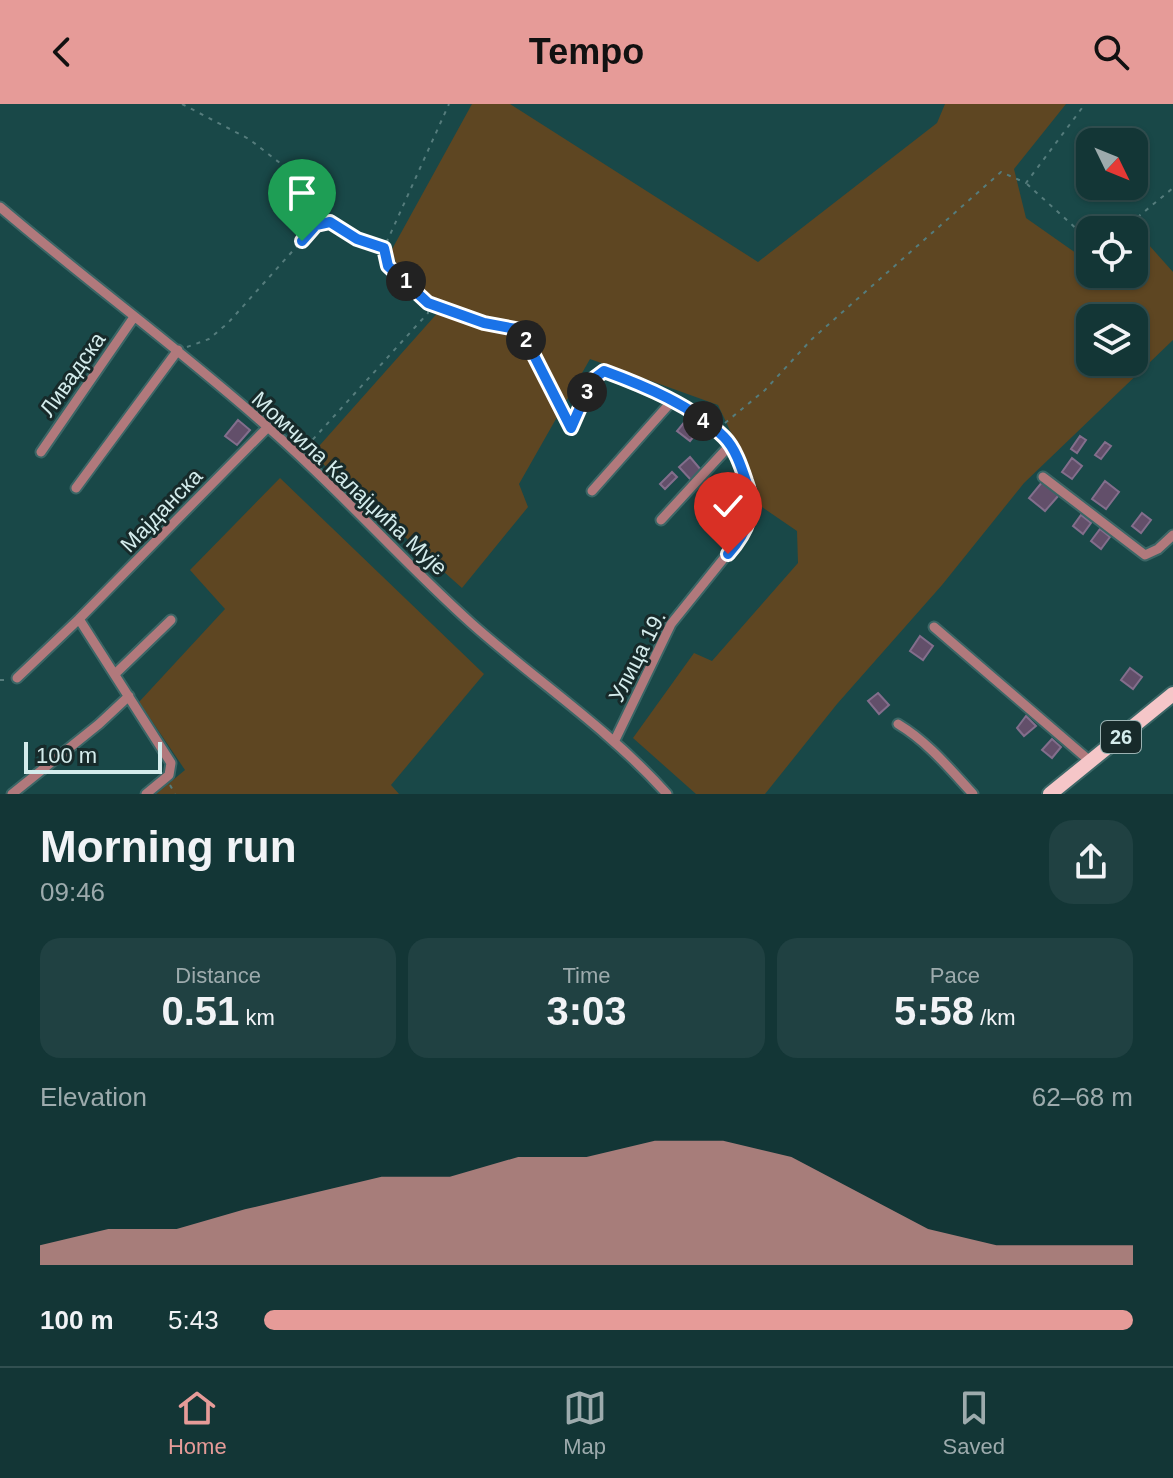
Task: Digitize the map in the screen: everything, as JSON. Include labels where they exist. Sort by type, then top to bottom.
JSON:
[{"type":"main road","name":"26","points":[[1050,794],[1173,694]]},
{"type":"street","name":"Момчила Калајџића Мује","points":[[0,207],[178,350],[268,427],[468,620],[614,742],[667,794]]},
{"type":"street","name":"Ливадска","points":[[41,452],[134,317]]},
{"type":"street","points":[[76,488],[178,350]]},
{"type":"street","name":"Улица 19.","points":[[571,428],[592,380],[604,371],[672,401],[716,430],[730,445],[749,489],[752,510],[740,540],[671,624],[614,742]]},
{"type":"street","points":[[592,491],[672,401]]},
{"type":"street","name":"Мајданска","points":[[17,678],[268,427]]},
{"type":"street","points":[[661,520],[730,445]]},
{"type":"street","points":[[1043,477],[1145,555],[1158,549],[1173,535]]},
{"type":"street","points":[[79,619],[171,763],[169,775],[146,794]]},
{"type":"street","points":[[115,674],[171,620]]},
{"type":"street","points":[[934,627],[1091,762]]},
{"type":"street","points":[[12,794],[129,696]]},
{"type":"street","points":[[898,724],[933,750],[973,794]]},
{"type":"path","points":[[182,104],[249,139],[316,191],[330,222],[357,239],[384,248]]},
{"type":"path","points":[[449,104],[384,248],[388,266],[428,303],[484,323],[521,330],[571,428]]},
{"type":"path","points":[[1026,183],[1085,104]]},
{"type":"path","points":[[716,430],[765,390],[812,339],[1001,172],[1026,183],[1076,228]]},
{"type":"path","points":[[1139,216],[1173,188]]},
{"type":"path","points":[[178,350],[209,339],[250,299],[316,225],[330,222]]},
{"type":"path","points":[[298,454],[428,313],[428,303]]},
{"type":"shaded area","points":[[472,104],[510,104],[758,262],[937,123],[945,104],[1066,104],[1014,169],[1026,218],[1076,253],[1076,288],[1148,288],[1148,244],[1173,272],[1173,340],[1148,364],[1148,304],[1076,304],[1076,376],[1135,376],[1024,483],[765,794],[696,794],[633,738],[694,653],[712,661],[798,563],[797,531],[756,503],[758,490],[718,405],[590,359],[519,484],[528,507],[462,588],[312,454],[441,309],[399,269],[391,251]]},
{"type":"shaded area","points":[[280,478],[484,674],[391,785],[399,794],[156,794],[185,770],[139,702],[225,609],[190,570]]},
{"type":"building","points":[[687,419],[700,429],[690,441],[677,431]]},
{"type":"building","points":[[238,420],[250,430],[237,445],[225,436]]},
{"type":"building","points":[[1080,436],[1086,440],[1077,453],[1071,449]]},
{"type":"building","points":[[1105,442],[1111,446],[1101,459],[1095,455]]},
{"type":"building","points":[[690,457],[701,470],[691,480],[679,467]]},
{"type":"building","points":[[1072,458],[1082,466],[1072,479],[1062,472]]},
{"type":"building","points":[[672,472],[677,477],[665,489],[660,484]]},
{"type":"building","points":[[1043,481],[1059,495],[1045,511],[1029,498]]},
{"type":"building","points":[[1105,481],[1119,492],[1106,509],[1092,499]]},
{"type":"building","points":[[1142,513],[1151,520],[1141,533],[1132,526]]},
{"type":"building","points":[[1081,515],[1091,523],[1083,534],[1073,526]]},
{"type":"building","points":[[1100,529],[1110,537],[1101,549],[1091,541]]},
{"type":"building","points":[[920,636],[933,646],[923,660],[910,651]]},
{"type":"building","points":[[1130,668],[1142,677],[1133,689],[1121,680]]},
{"type":"building","points":[[878,693],[889,705],[879,714],[868,701]]},
{"type":"building","points":[[1026,716],[1036,726],[1024,736],[1017,728]]},
{"type":"building","points":[[1052,739],[1061,747],[1052,758],[1042,750]]},
{"type":"route","points":[[302,241],[316,225],[330,222],[357,239],[384,248],[388,266],[428,303],[484,323],[521,330],[571,428],[592,380],[604,371],[656,393],[706,423],[730,445],[741,465],[751,498],[751,517],[745,532],[728,554]]}]
